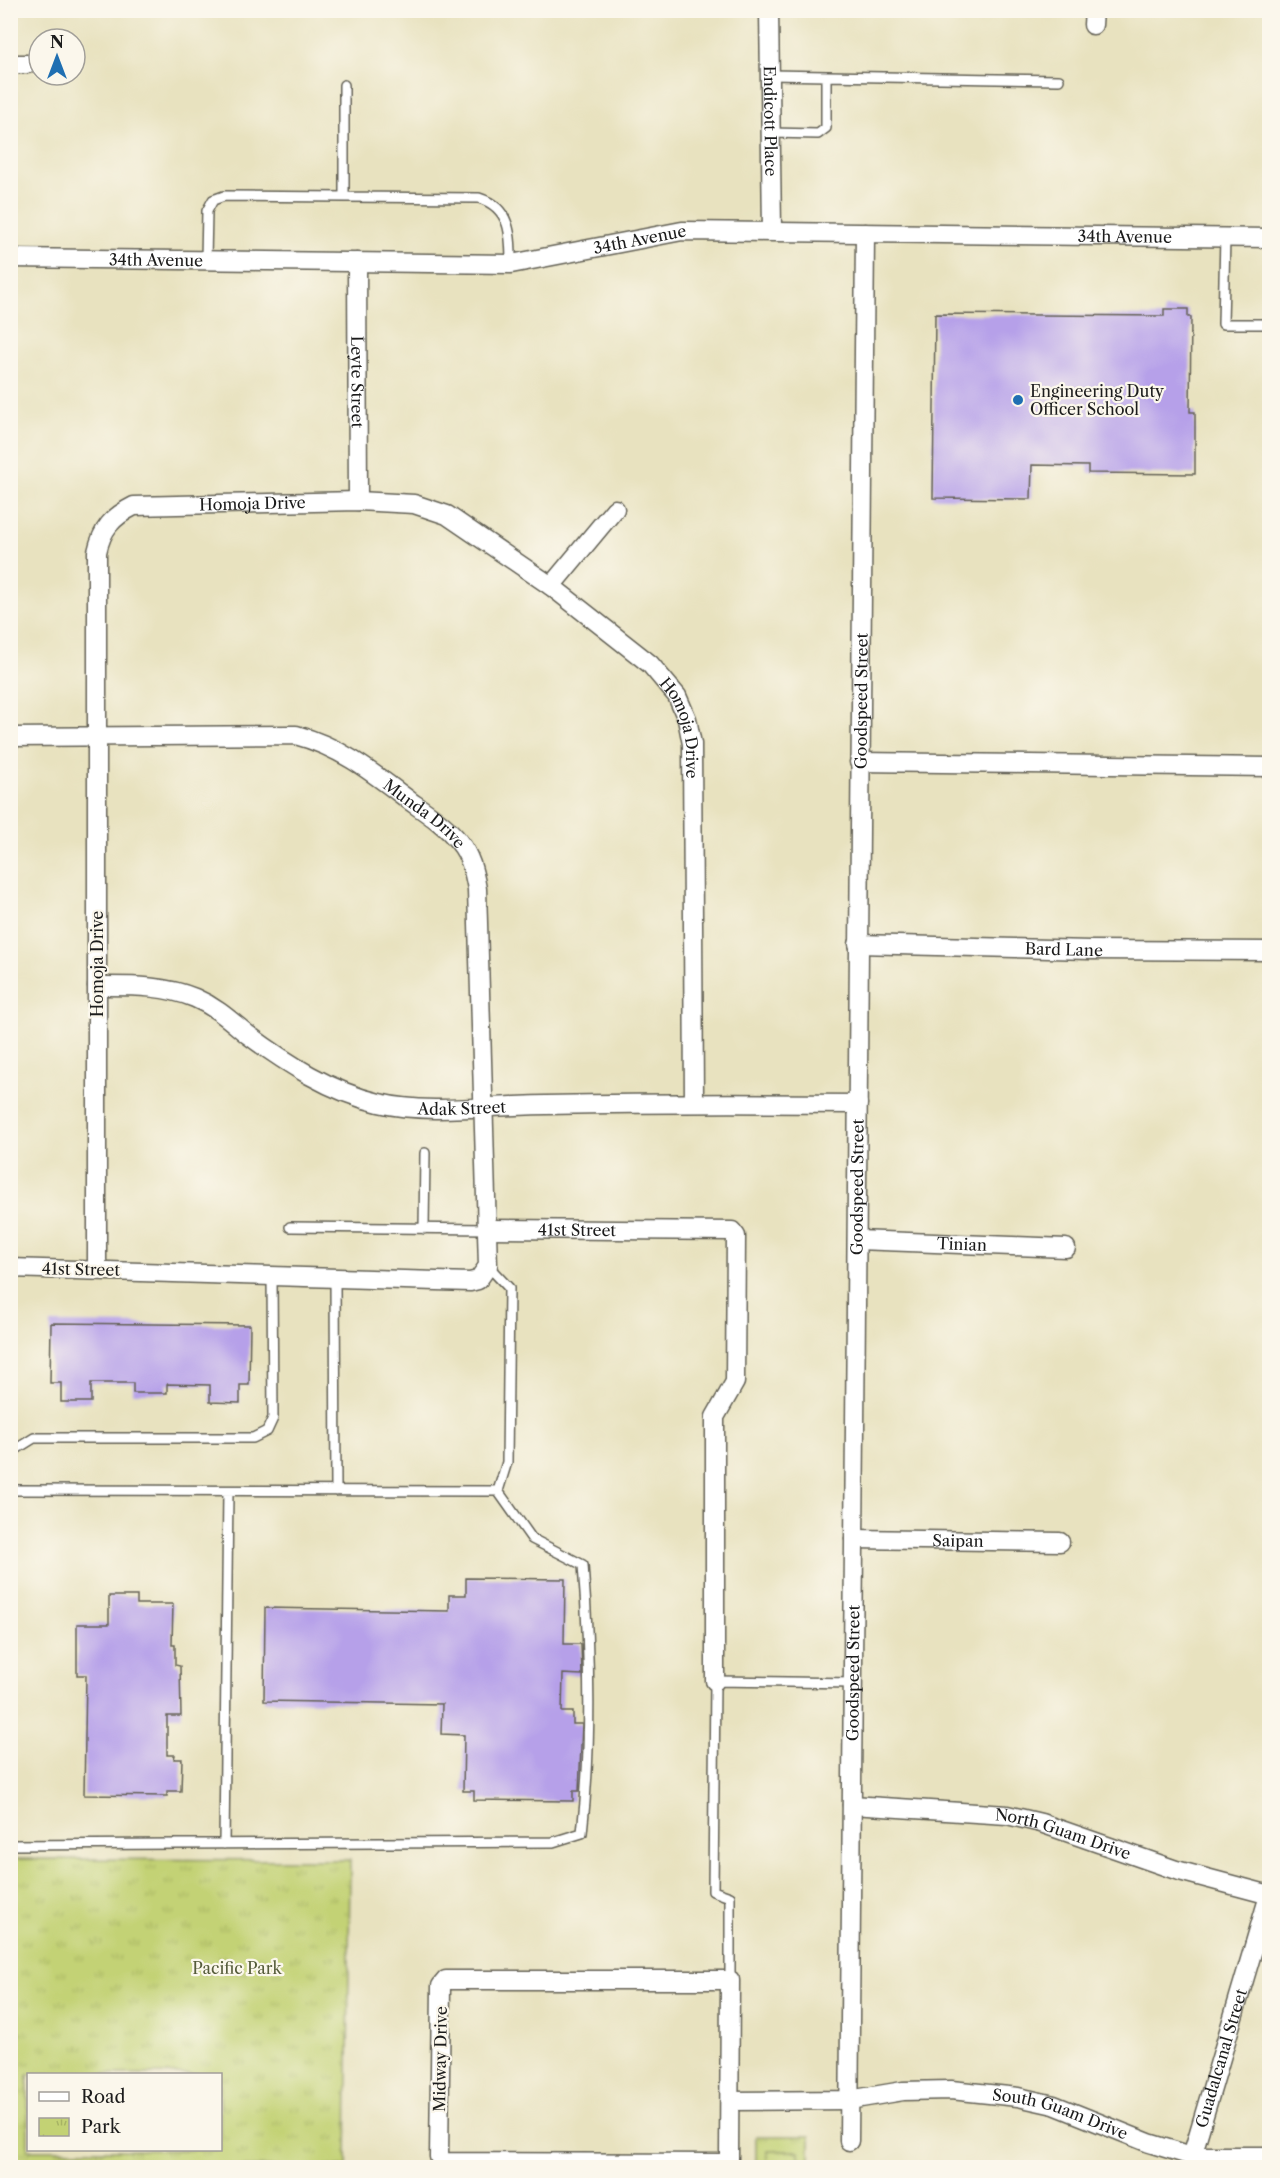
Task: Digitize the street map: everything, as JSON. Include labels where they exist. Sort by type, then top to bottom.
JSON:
[{"type":"street","name":"Endicott Place","points":[[769,10],[772,230]]},
{"type":"street","name":"34th Avenue","points":[[10,258],[511,264],[567,255],[663,234],[772,230],[1269,238]]},
{"type":"street","name":"Goodspeed Street","points":[[849,2141],[865,233]]},
{"type":"street","name":"Leyte Street","points":[[357,262],[358,501]]},
{"type":"street","name":"Homoja Drive","points":[[97,1269],[95,738],[97,552],[101,536],[118,514],[144,504],[358,501],[414,504],[447,515],[550,586],[656,670],[677,696],[687,719],[693,756],[694,1102]]},
{"type":"street","points":[[550,586],[615,509]]},
{"type":"street","name":"Munda Drive","points":[[10,737],[296,735],[320,741],[349,755],[446,828],[460,843],[469,858],[477,889],[482,1106],[489,1229]]},
{"type":"street","points":[[859,762],[1269,767]]},
{"type":"street","name":"Bard Lane","points":[[858,944],[1090,950],[1269,951]]},
{"type":"street","name":"Adak Street","points":[[97,986],[151,986],[197,999],[227,1016],[248,1034],[310,1075],[359,1098],[402,1107],[694,1102],[858,1104]]},
{"type":"street","points":[[488,1266],[489,1229]]},
{"type":"street","name":"41st Street","points":[[489,1229],[732,1231],[736,1236],[735,1382],[715,1417],[715,1681]]},
{"type":"street","name":"Tinian","points":[[857,1240],[1066,1248]]},
{"type":"street","name":"41st Street","points":[[10,1268],[470,1282],[478,1280],[488,1266]]},
{"type":"street","name":"Saipan","points":[[854,1539],[1060,1542]]},
{"type":"street","name":"North Guam Drive","points":[[852,1805],[1018,1818],[1041,1823],[1176,1870],[1269,1894]]},
{"type":"street","name":"Guadalcanal Street","points":[[1192,2156],[1269,1894]]},
{"type":"street","name":"Midway Drive","points":[[446,1980],[730,1980],[730,2101],[729,2159],[724,2163],[444,2162],[439,2157],[441,1986],[446,1980]]},
{"type":"street","name":"South Guam Drive","points":[[849,2100],[903,2091],[1018,2097],[1054,2105],[1149,2143],[1192,2156],[1269,2156]]},
{"type":"street","points":[[730,2101],[849,2100]]},
{"type":"lane","points":[[770,75],[1059,80]]},
{"type":"lane","points":[[770,133],[818,134],[826,128],[826,76]]},
{"type":"lane","points":[[344,85],[344,196]]},
{"type":"lane","points":[[206,259],[207,211],[213,200],[224,196],[479,198],[490,202],[506,217],[511,241],[511,264]]},
{"type":"lane","points":[[1225,237],[1223,324],[1269,324]]},
{"type":"lane","points":[[424,1229],[425,1153]]},
{"type":"lane","points":[[290,1227],[489,1229]]},
{"type":"lane","points":[[488,1266],[509,1288],[507,1462],[498,1491]]},
{"type":"lane","points":[[10,1453],[34,1438],[253,1438],[267,1431],[273,1418],[272,1276]]},
{"type":"lane","points":[[335,1278],[336,1491]]},
{"type":"lane","points":[[10,1490],[498,1491]]},
{"type":"lane","points":[[224,1844],[228,1491]]},
{"type":"lane","points":[[10,1845],[553,1842],[582,1833],[588,1782],[587,1620],[583,1565],[532,1539],[498,1491]]},
{"type":"lane","points":[[730,1980],[730,1898],[712,1891],[715,1681],[853,1683]]},
{"type":"green space","name":"Pacific Park","points":[[11,1859],[350,1860],[347,2167],[11,2167]]},
{"type":"green space","points":[[756,2136],[810,2136],[810,2167],[756,2168]]},
{"type":"green space","points":[[767,2151],[799,2151],[799,2167],[767,2167]]},
{"type":"building","name":"Engineering Duty Officer School","points":[[1164,309],[1188,309],[1188,317],[1191,317],[1190,412],[1195,412],[1195,474],[1088,473],[1088,466],[1032,465],[1031,499],[933,498],[935,314],[1164,316]]},
{"type":"building","points":[[51,1323],[250,1325],[249,1385],[240,1385],[240,1403],[210,1402],[210,1385],[167,1384],[167,1393],[133,1393],[133,1383],[91,1383],[91,1402],[61,1402],[61,1383],[50,1383]]},
{"type":"building","points":[[466,1578],[565,1579],[564,1644],[581,1644],[582,1675],[563,1674],[562,1712],[573,1712],[573,1724],[582,1724],[579,1791],[573,1791],[573,1801],[474,1800],[474,1791],[463,1791],[464,1735],[441,1734],[442,1704],[264,1701],[265,1608],[449,1611],[449,1595],[466,1595]]},
{"type":"building","points":[[109,1596],[137,1596],[137,1604],[173,1604],[172,1645],[175,1645],[175,1665],[180,1666],[181,1716],[167,1716],[167,1755],[175,1755],[174,1759],[182,1759],[181,1791],[167,1791],[167,1796],[84,1795],[86,1675],[77,1675],[77,1624],[109,1624]]},
{"type":"place","name":"Engineering Duty Officer School","points":[[1018,400]]}]
